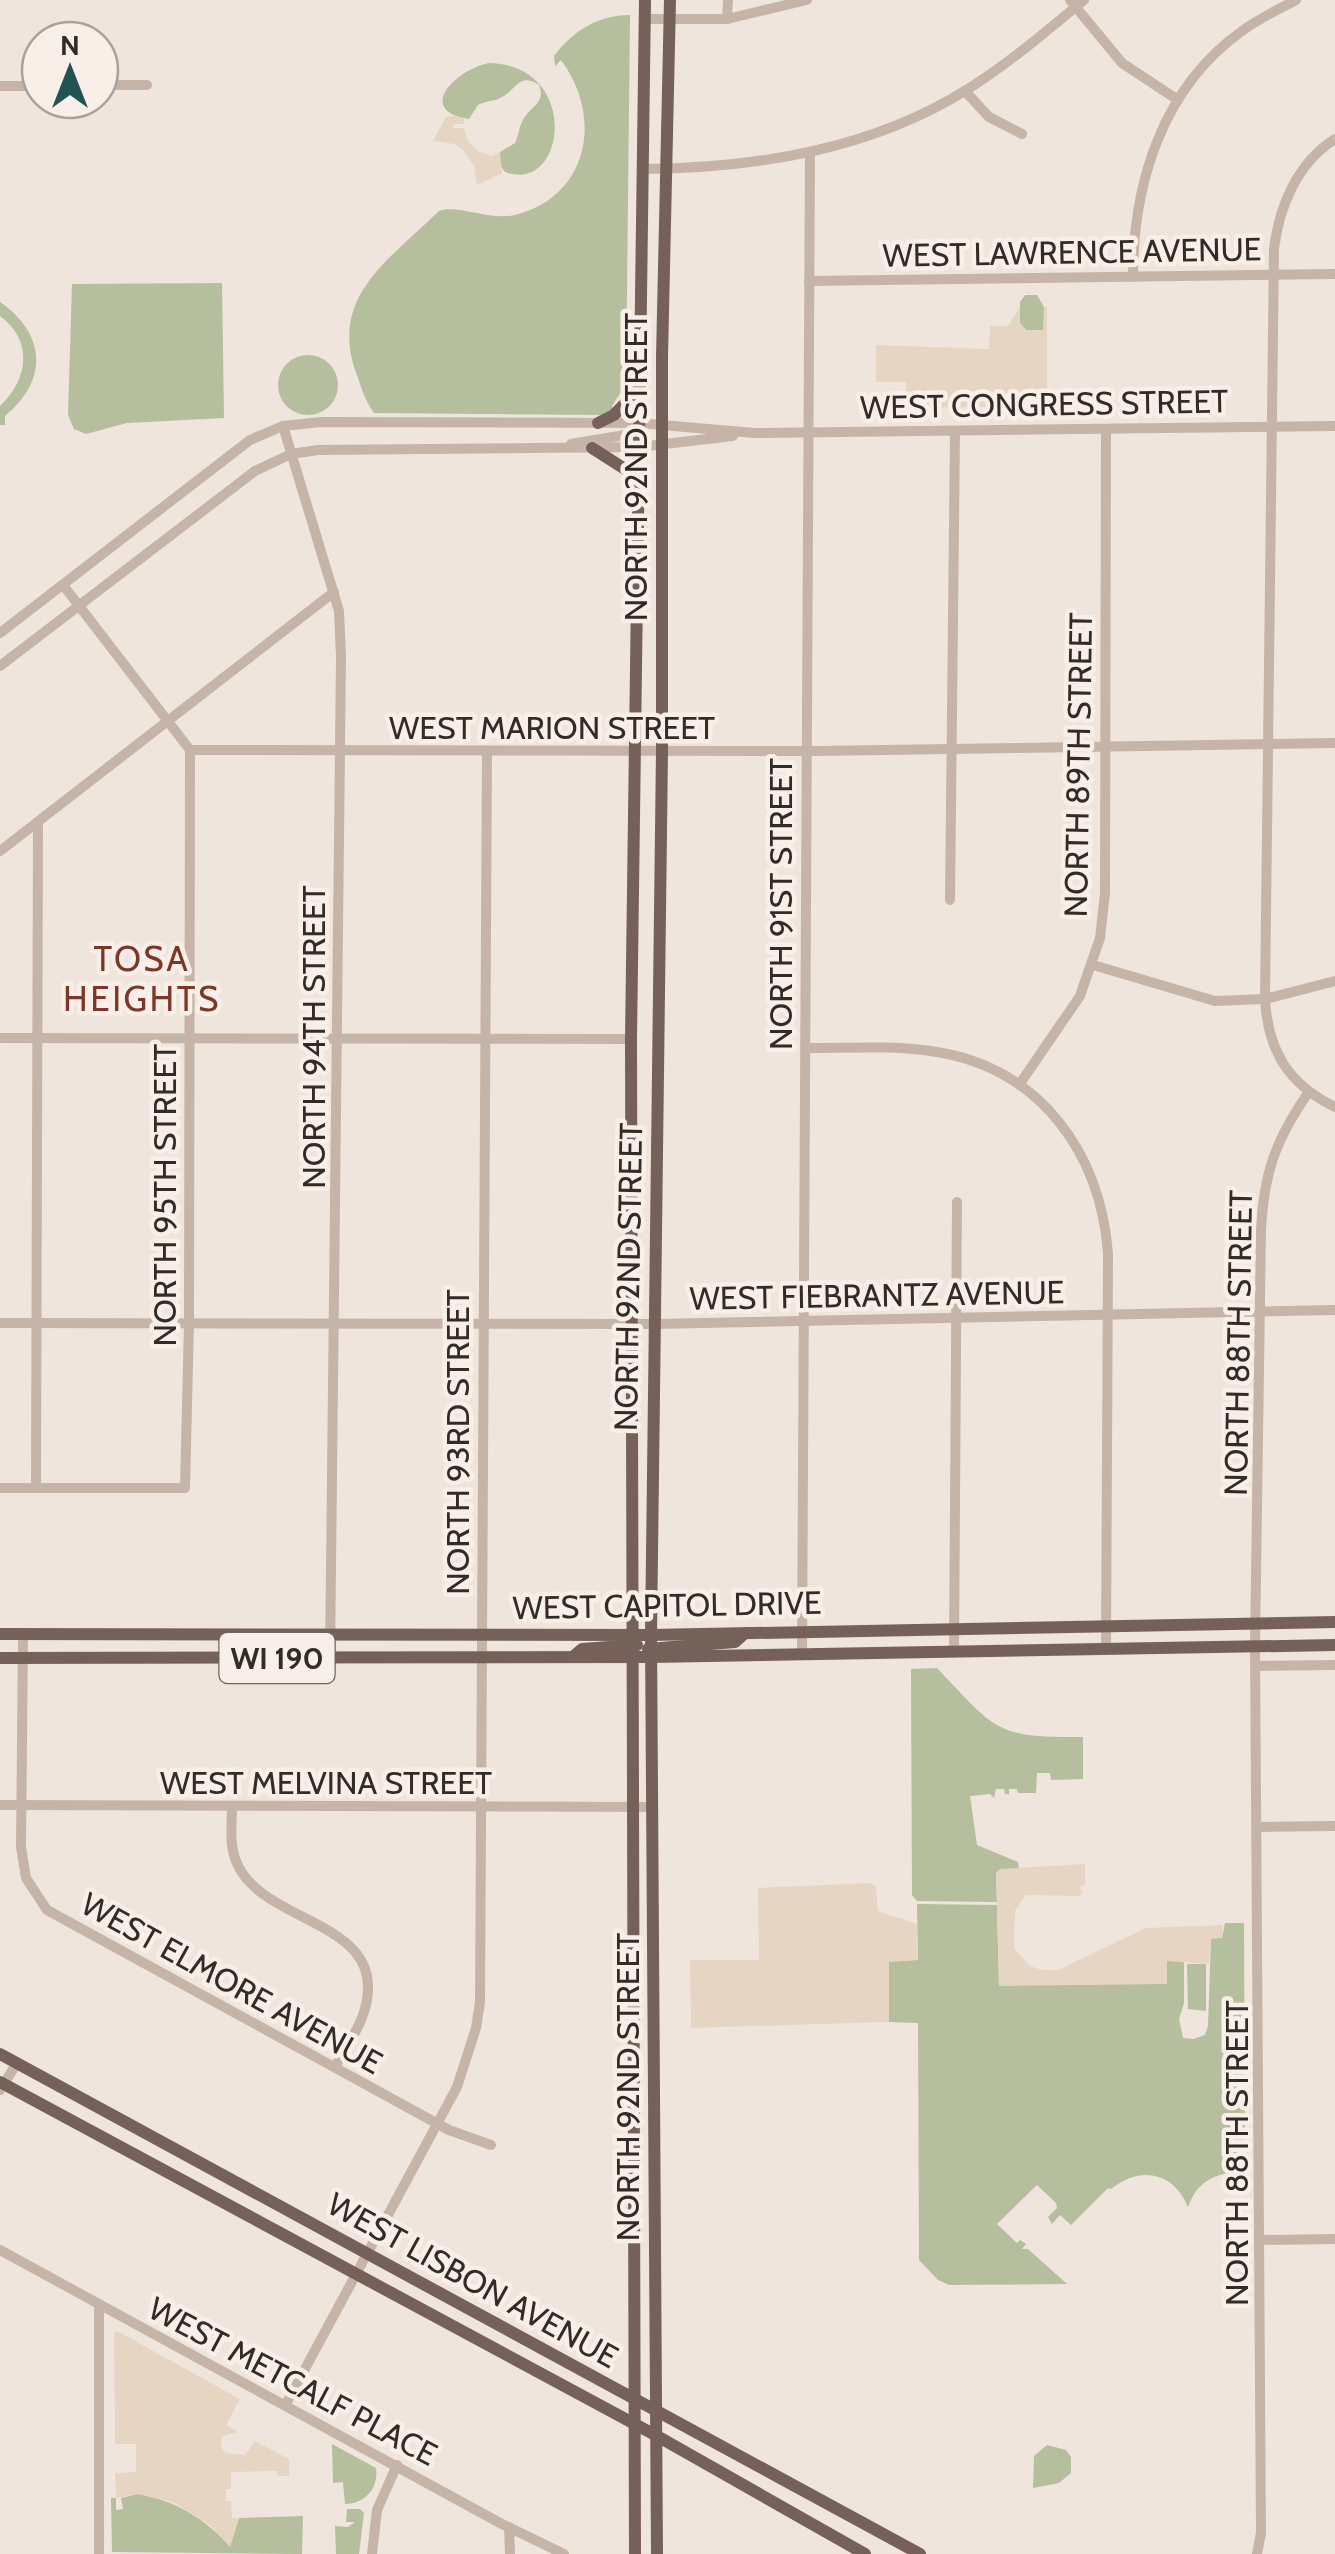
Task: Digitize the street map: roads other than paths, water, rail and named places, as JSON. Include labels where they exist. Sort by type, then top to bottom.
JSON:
[{"type":"main road","name":"NORTH 92ND STREET","points":[[636,2554],[631,1039],[645,0]]},
{"type":"main road","name":"NORTH 92ND STREET","points":[[657,2554],[652,1646],[670,0]]},
{"type":"main road","points":[[598,423],[614,415],[640,388]]},
{"type":"main road","points":[[592,448],[638,478]]},
{"type":"main road","name":"WEST CAPITOL DRIVE","points":[[0,1634],[481,1634],[652,1646],[736,1642],[746,1633],[1335,1622]]},
{"type":"main road","name":"WEST CAPITOL DRIVE","points":[[0,1658],[572,1658],[632,1646],[802,1655],[1335,1646]]},
{"type":"main road","name":"WEST LISBON AVENUE","points":[[0,2054],[920,2554]]},
{"type":"main road","name":"WEST LISBON AVENUE","points":[[1,2085],[657,2436],[866,2554]]},
{"type":"main road","points":[[633,2223],[655,2222]]},
{"type":"street","points":[[728,0],[728,19]]},
{"type":"street","points":[[645,18],[728,19],[807,0]]},
{"type":"street","points":[[1133,277],[1141,187],[1156,142],[1178,100],[1242,30],[1296,0]]},
{"type":"street","points":[[643,169],[738,165],[810,153],[888,128],[966,90],[1077,2],[1122,63],[1178,100]]},
{"type":"street","points":[[120,85],[147,84]]},
{"type":"street","points":[[966,90],[989,117],[1022,134]]},
{"type":"street","points":[[1335,139],[1308,164],[1292,188],[1282,212],[1274,274],[1264,998],[1270,1038],[1287,1070],[1308,1094],[1335,1107]]},
{"type":"street","name":"NORTH 91ST STREET","points":[[802,1655],[810,153]]},
{"type":"street","name":"WEST LAWRENCE AVENUE","points":[[809,281],[1335,274]]},
{"type":"street","name":"WEST CONGRESS STREET","points":[[284,426],[320,422],[598,423],[754,433],[1335,426]]},
{"type":"street","points":[[0,633],[250,440],[284,426]]},
{"type":"street","name":"NORTH 94TH STREET","points":[[284,426],[339,611],[341,656],[330,1658]]},
{"type":"street","points":[[561,447],[639,428]]},
{"type":"street","name":"NORTH 89TH STREET","points":[[1020,1085],[1080,996],[1100,938],[1105,893],[1106,430]]},
{"type":"street","points":[[950,900],[955,432]]},
{"type":"street","name":"WEST CONGRESS STREET","points":[[291,454],[318,450],[639,448],[754,433]]},
{"type":"street","points":[[0,666],[254,472],[291,454]]},
{"type":"street","points":[[63,585],[190,750]]},
{"type":"street","points":[[0,851],[334,592]]},
{"type":"street","name":"WEST MARION STREET","points":[[190,750],[805,751],[1335,743]]},
{"type":"street","name":"NORTH 95TH STREET","points":[[36,1488],[185,1488],[190,750]]},
{"type":"street","name":"NORTH 93RD STREET","points":[[286,2404],[439,2124],[468,2056],[480,2002],[487,752]]},
{"type":"street","points":[[0,1488],[36,1488],[38,822]]},
{"type":"street","points":[[1093,965],[1215,1002],[1264,998],[1335,982]]},
{"type":"street","points":[[0,1038],[631,1039]]},
{"type":"street","points":[[806,1048],[906,1048],[941,1052],[979,1064],[1020,1085],[1047,1108],[1086,1160],[1106,1227],[1106,1650]]},
{"type":"street","name":"NORTH 88TH STREET","points":[[1257,2554],[1262,2532],[1256,1624],[1262,1201],[1268,1170],[1284,1130],[1308,1094]]},
{"type":"street","points":[[954,1652],[957,1202]]},
{"type":"street","name":"WEST FIEBRANTZ AVENUE","points":[[0,1323],[655,1324],[1335,1310]]},
{"type":"street","name":"WEST ELMORE AVENUE","points":[[23,1634],[20,1848],[26,1878],[47,1910],[464,2138],[491,2145]]},
{"type":"street","points":[[1256,1666],[1335,1665]]},
{"type":"street","name":"WEST MELVINA STREET","points":[[0,1805],[652,1806]]},
{"type":"street","points":[[232,1808],[235,1859],[252,1887],[345,1940],[364,1967],[368,1982],[364,2012],[336,2067]]},
{"type":"street","points":[[1259,1828],[1335,1826]]},
{"type":"street","points":[[1,2085],[17,2063]]},
{"type":"street","points":[[1262,2240],[1335,2239]]},
{"type":"street","name":"WEST METCALF PLACE","points":[[0,2250],[564,2554]]},
{"type":"street","points":[[99,2304],[99,2554]]},
{"type":"street","points":[[372,2554],[378,2510],[397,2465]]},
{"type":"street","points":[[509,2527],[510,2554]]},
{"type":"street","points":[[866,2554],[878,2532]]},
{"type":"district","name":"TOSA HEIGHTS","points":[[142,978]]}]
